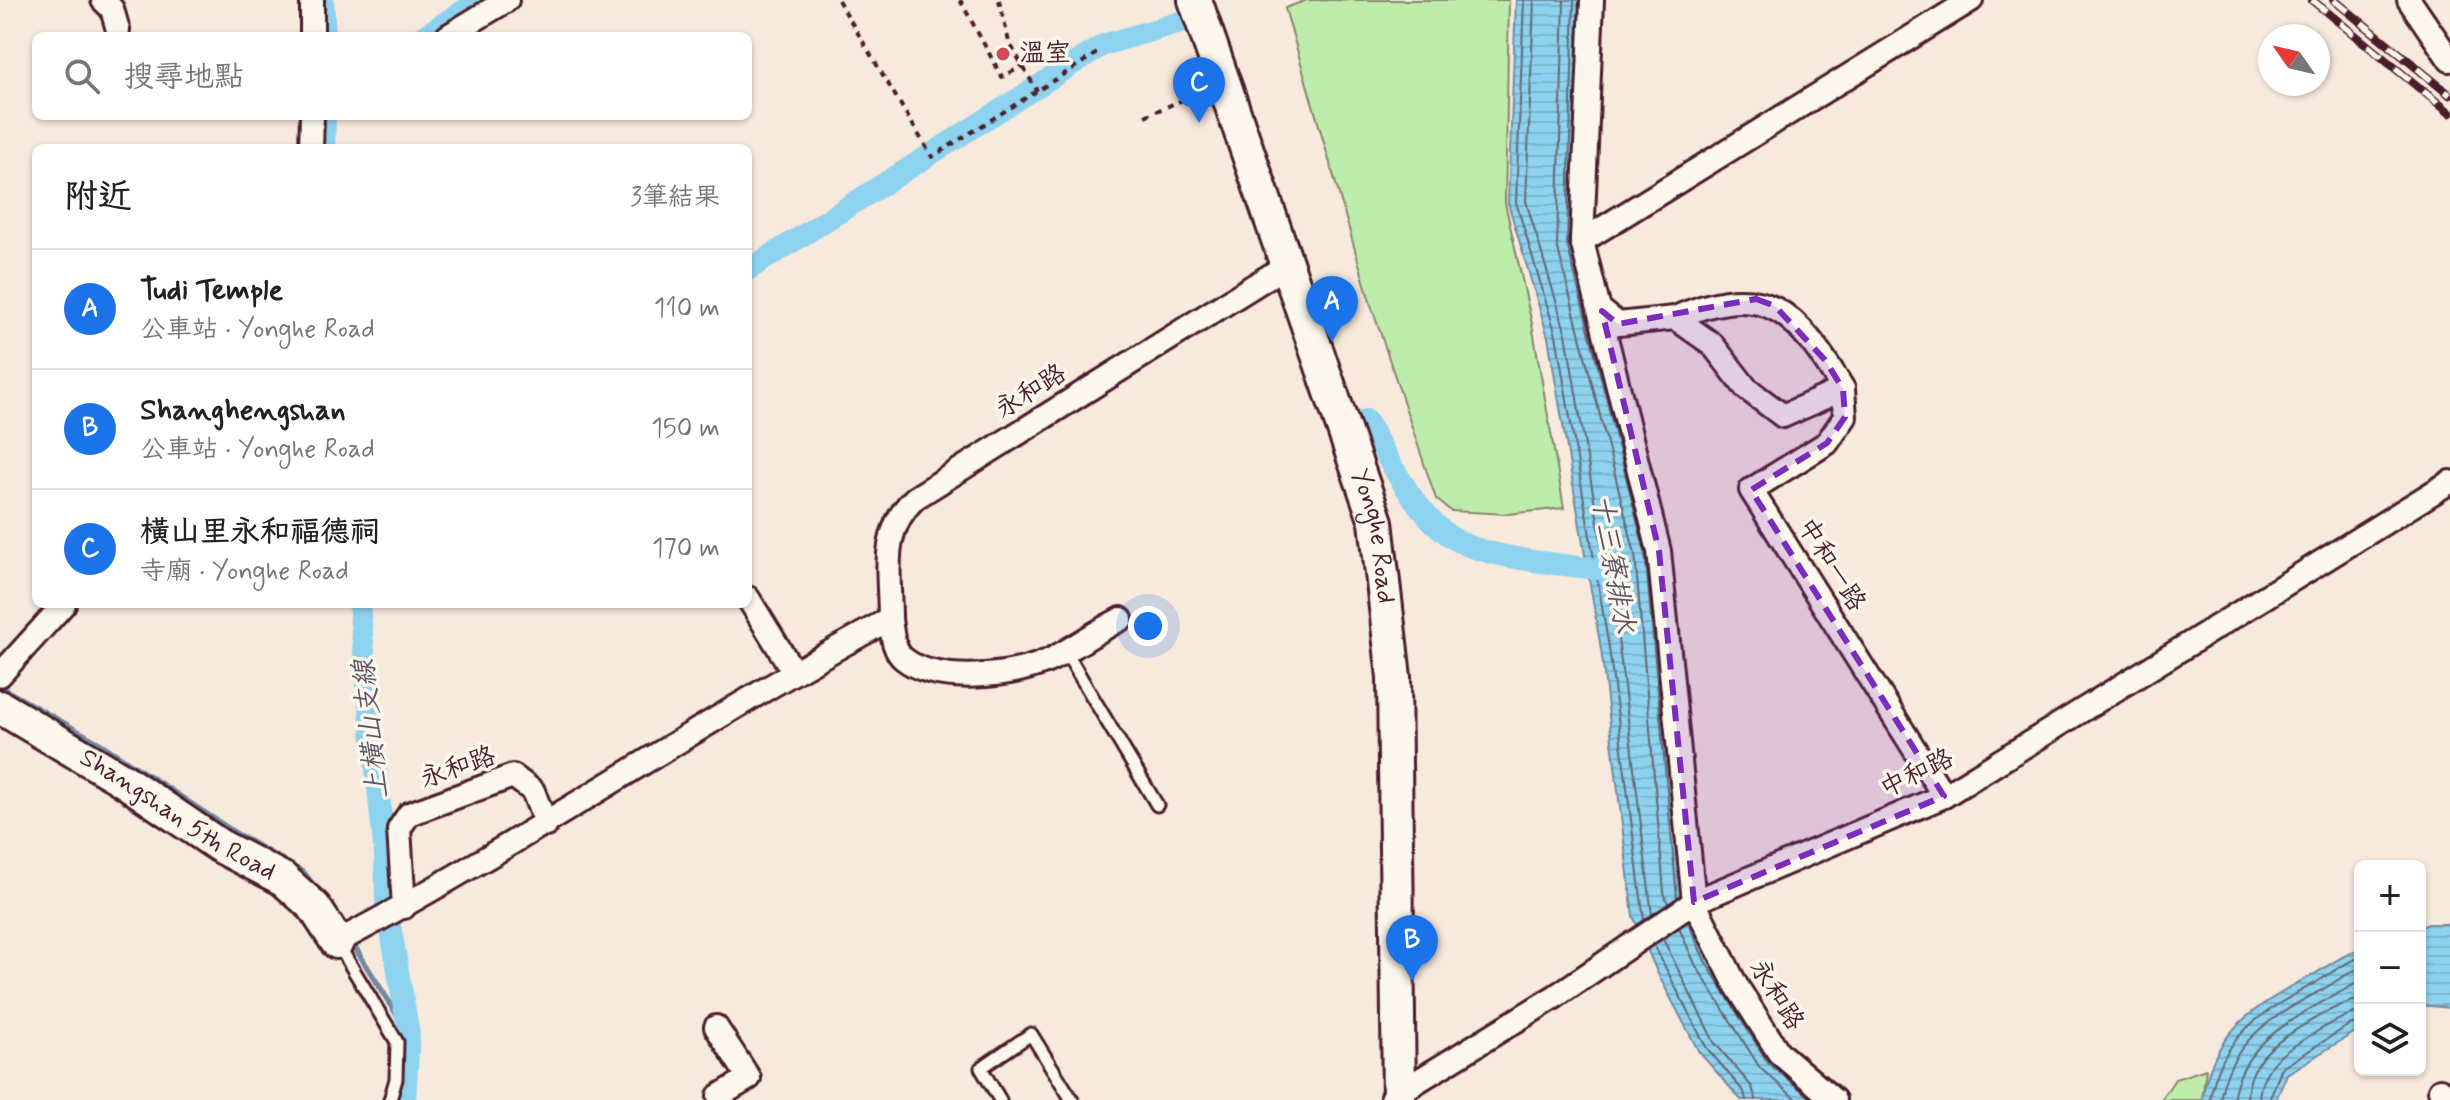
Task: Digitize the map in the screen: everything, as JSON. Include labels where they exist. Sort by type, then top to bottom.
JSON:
[{"type":"main road","name":"Yonghe Road","points":[[1195,0],[1376,522],[1394,677],[1395,1098]]},
{"type":"main road","name":"Shangshan 5th Road","points":[[0,707],[123,780],[220,846],[283,879],[314,907],[337,942]]},
{"type":"street","points":[[103,0],[112,9],[118,30]]},
{"type":"street","points":[[312,0],[312,32]]},
{"type":"street","points":[[455,32],[507,0]]},
{"type":"street","name":"永和路","points":[[1592,0],[1582,241],[1602,311],[1659,551],[1691,904],[1779,1053],[1834,1100]]},
{"type":"street","points":[[1582,241],[1971,0]]},
{"type":"street","points":[[2409,0],[2449,59]]},
{"type":"street","points":[[311,144],[312,120]]},
{"type":"street","name":"永和路","points":[[1121,619],[1050,661],[1002,673],[930,673],[902,658],[894,641],[890,619],[890,534],[898,514],[915,498],[1287,265]]},
{"type":"street","points":[[1602,311],[1618,324],[1658,317],[1675,318],[1710,303],[1756,299],[1775,306],[1825,360],[1843,389],[1783,416],[1746,388],[1712,344],[1675,318]]},
{"type":"street","name":"中和一路","points":[[1843,389],[1845,417],[1827,443],[1751,490],[1944,796]]},
{"type":"street","name":"中和路","points":[[1395,1098],[1691,904],[1944,796],[2450,482]]},
{"type":"street","points":[[752,604],[793,671]]},
{"type":"street","points":[[1,674],[60,608]]},
{"type":"street","points":[[337,942],[546,825],[793,671],[890,619]]},
{"type":"street","name":"永和路","points":[[399,909],[399,829],[409,814],[513,776],[533,791],[546,825]]},
{"type":"street","points":[[716,1027],[749,1078],[719,1096],[722,1100]]},
{"type":"lane","points":[[1065,651],[1157,805]]},
{"type":"lane","points":[[337,942],[397,1042],[396,1079],[390,1100]]},
{"type":"lane","points":[[1000,1100],[981,1068],[1031,1034],[1072,1100]]},
{"type":"path","points":[[838,0],[932,157],[1102,50]]},
{"type":"path","points":[[960,0],[1002,77],[1023,66]]},
{"type":"path","points":[[999,0],[1009,42],[1037,91]]},
{"type":"path","points":[[1145,116],[1180,101]]},
{"type":"highlighted area","points":[[1756,299],[1775,306],[1825,360],[1843,389],[1845,417],[1827,443],[1751,490],[1944,796],[1694,902],[1659,551],[1602,311],[1618,324]]},
{"type":"green space","points":[[1307,0],[1509,0],[1505,203],[1532,324],[1564,508],[1508,514],[1451,511],[1436,499],[1371,305],[1285,8]]},
{"type":"green space","points":[[2206,1069],[2202,1100],[2161,1100],[2175,1079]]},
{"type":"water","name":"十三寮排水","points":[[1516,0],[1582,0],[1575,243],[1653,551],[1711,954],[1825,1100],[1741,1100],[1699,1052],[1657,972],[1633,916],[1601,649],[1548,337],[1508,203]]},
{"type":"water","points":[[2450,924],[2450,1008],[2426,1006],[2426,925]]},
{"type":"water","points":[[2354,952],[2354,1033],[2287,1074],[2276,1100],[2202,1100],[2207,1076],[2216,1056],[2239,1024],[2271,999]]},
{"type":"waterway","name":"上橫山支線","points":[[323,0],[325,32]]},
{"type":"waterway","points":[[430,32],[480,0]]},
{"type":"waterway","points":[[752,267],[1103,45],[1184,21]]},
{"type":"waterway","name":"上橫山支線","points":[[324,144],[325,120]]},
{"type":"waterway","name":"十三寮排水","points":[[1366,420],[1407,490],[1448,535],[1479,550],[1538,562],[1616,571]]},
{"type":"waterway","name":"上橫山支線","points":[[359,608],[385,855],[386,902],[409,1034],[405,1100]]},
{"type":"waterway","points":[[0,687],[99,743],[235,833],[304,873],[316,889]]},
{"type":"waterway","points":[[351,941],[409,1034]]},
{"type":"railway","points":[[2312,0],[2450,113]]},
{"type":"railway","points":[[2334,0],[2450,95]]},
{"type":"place","name":"溫室","points":[[1003,54]]},
{"type":"place","name":"橫山里永和福德祠","points":[[1199,123]]},
{"type":"place","name":"Tudi Temple","points":[[1332,342]]},
{"type":"place","name":"Shanghengshan","points":[[1412,981]]}]
